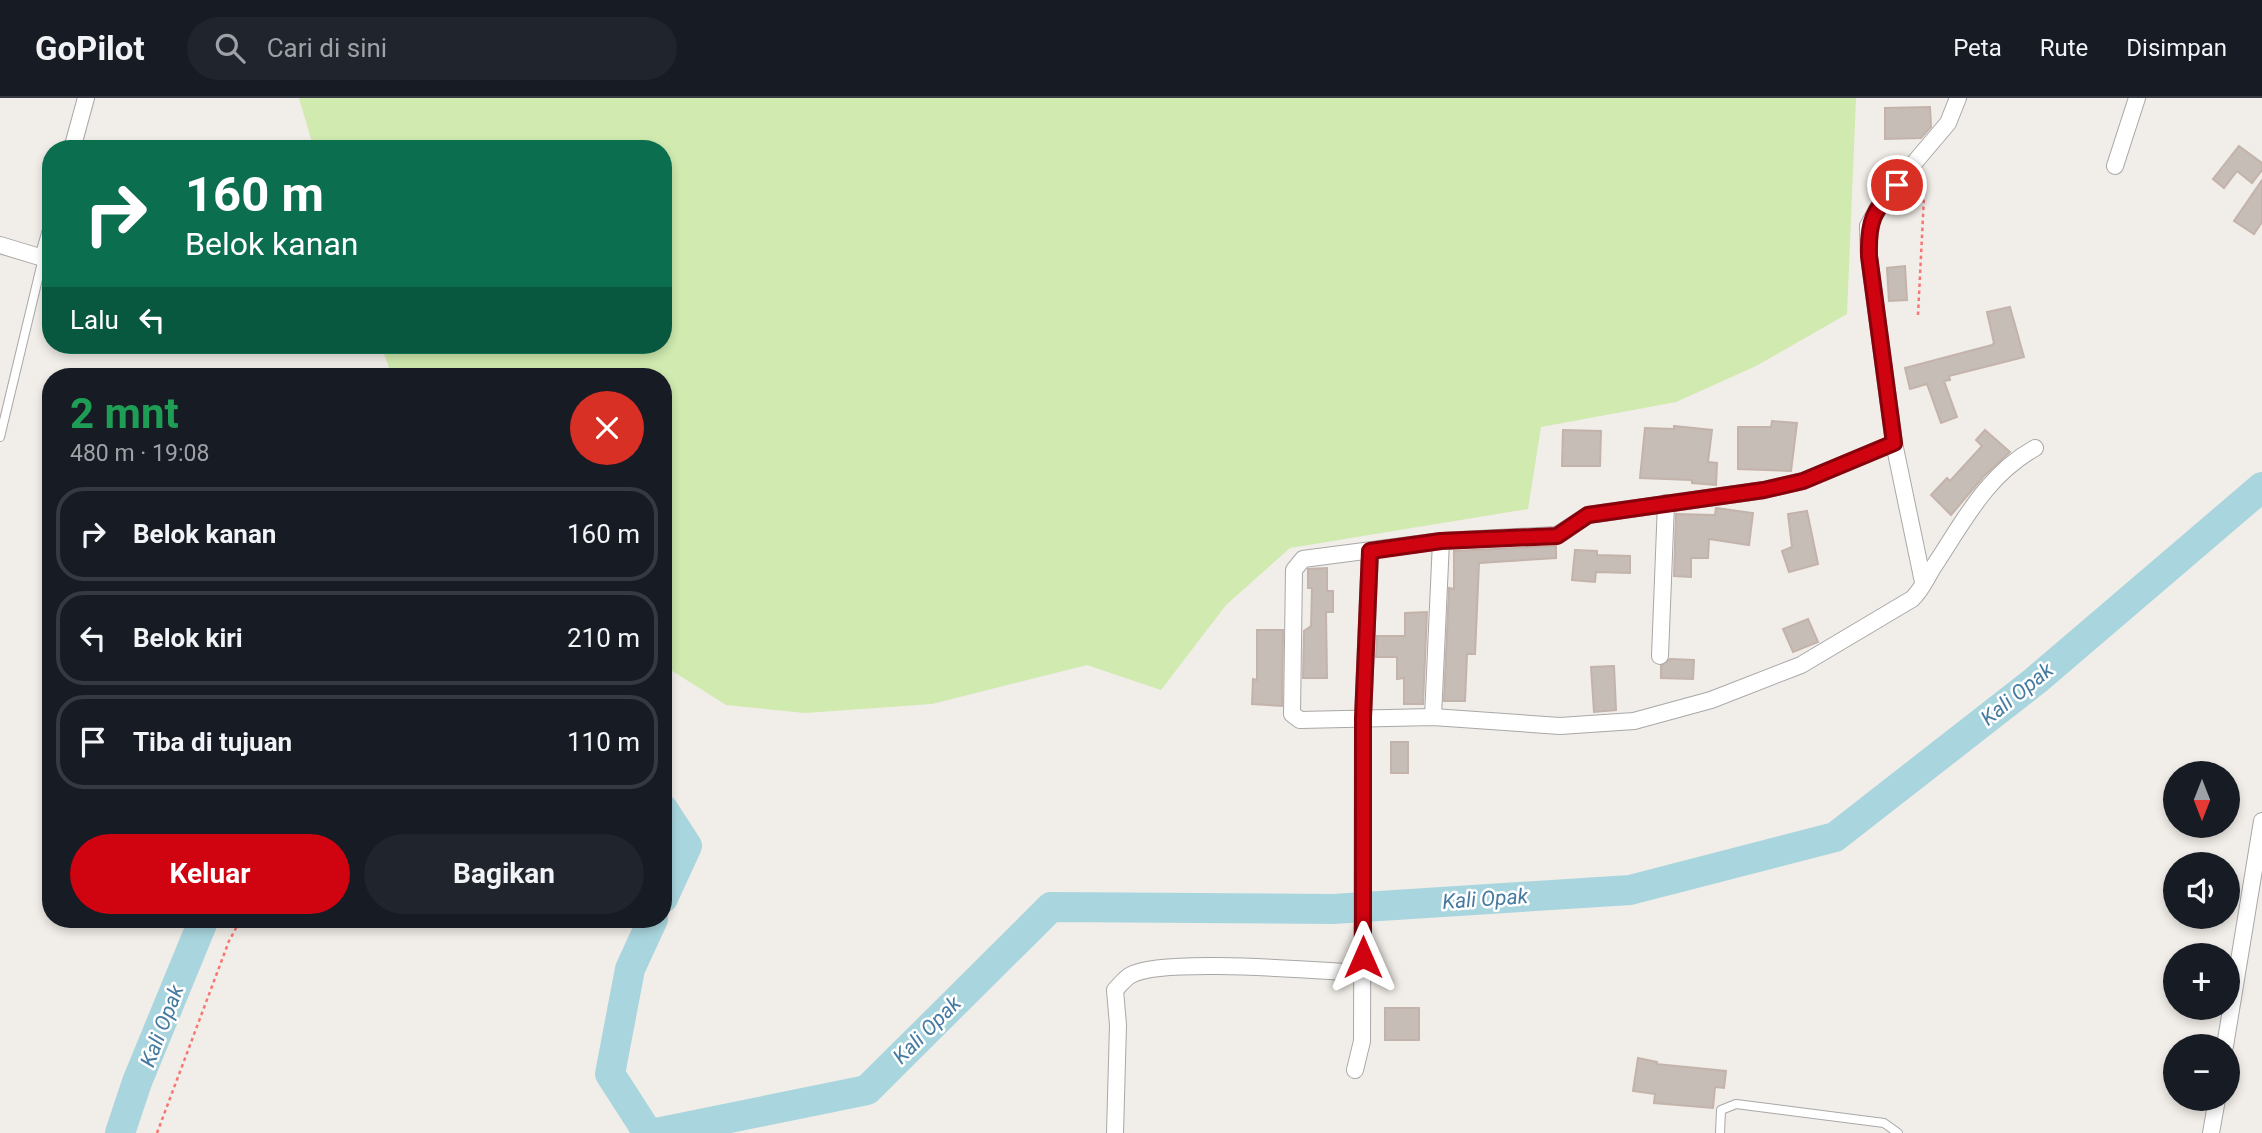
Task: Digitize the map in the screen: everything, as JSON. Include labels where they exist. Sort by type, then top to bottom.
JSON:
[{"type":"street","points":[[74,140],[86,98]]},
{"type":"street","points":[[1894,443],[1803,481],[1764,490],[1588,515],[1557,536],[1441,541],[1303,559],[1294,570],[1292,714],[1300,720],[1433,717],[1520,725],[1593,725],[1634,721],[1711,700],[1801,665],[1912,599],[1923,587],[1923,582],[1894,443],[1869,256],[1868,226],[1882,201],[1948,123],[1958,98]]},
{"type":"street","points":[[2115,166],[2137,98]]},
{"type":"street","points":[[0,245],[42,258]]},
{"type":"street","points":[[1923,582],[1970,506],[1997,476],[2035,448]]},
{"type":"street","points":[[1660,656],[1666,503]]},
{"type":"street","points":[[1433,717],[1441,541]]},
{"type":"street","points":[[1355,1070],[1362,1041],[1365,806],[1363,718],[1370,551]]},
{"type":"street","points":[[2227,1034],[2262,821]]},
{"type":"street","points":[[1115,1133],[1118,1025],[1115,990],[1132,974],[1160,968],[1210,967],[1363,973]]},
{"type":"street","points":[[2211,1133],[2215,1111]]},
{"type":"lane","points":[[0,437],[42,262]]},
{"type":"lane","points":[[1720,1133],[1721,1110],[1736,1104],[1884,1123],[1898,1133]]},
{"type":"path","points":[[1918,315],[1926,152]]},
{"type":"path","points":[[157,1133],[236,928]]},
{"type":"green space","points":[[299,98],[1856,98],[1847,314],[1756,366],[1676,402],[1541,427],[1528,509],[1290,548],[1226,605],[1161,690],[1087,665],[932,704],[805,713],[726,705],[672,671],[672,368],[389,368],[384,354],[672,354],[672,140],[311,140]]},
{"type":"building","points":[[1930,107],[1931,127],[1921,138],[1885,139],[1885,108]]},
{"type":"building","points":[[2239,146],[2262,163],[2262,170],[2252,183],[2237,171],[2224,188],[2213,179]]},
{"type":"building","points":[[2262,180],[2262,222],[2254,234],[2234,221]]},
{"type":"building","points":[[1905,266],[1907,300],[1889,301],[1887,268]]},
{"type":"building","points":[[2010,307],[2024,357],[1949,376],[1950,380],[1944,381],[1957,417],[1941,423],[1927,384],[1910,389],[1905,368],[1992,345],[1994,343],[1987,312]]},
{"type":"building","points":[[1772,421],[1797,423],[1791,471],[1738,469],[1738,427],[1771,427]]},
{"type":"building","points":[[1674,426],[1712,430],[1708,462],[1717,463],[1716,485],[1692,483],[1692,480],[1640,478],[1645,428],[1674,429]]},
{"type":"building","points":[[1563,430],[1601,431],[1600,466],[1562,466]]},
{"type":"building","points":[[1985,430],[2010,452],[1983,477],[1951,515],[1931,495],[1947,478],[1950,481],[1982,446],[1976,440]]},
{"type":"building","points":[[1716,508],[1753,513],[1749,545],[1709,539],[1708,558],[1691,558],[1691,577],[1674,576],[1676,514],[1715,515]]},
{"type":"building","points":[[1807,511],[1818,564],[1789,572],[1782,551],[1792,547],[1788,514]]},
{"type":"building","points":[[1556,546],[1556,558],[1479,563],[1475,654],[1467,654],[1465,701],[1444,701],[1449,588],[1454,589],[1454,551]]},
{"type":"building","points":[[1575,550],[1597,551],[1597,555],[1630,556],[1630,573],[1596,572],[1595,582],[1572,580]]},
{"type":"building","points":[[1327,568],[1327,591],[1333,591],[1333,612],[1326,612],[1327,678],[1303,678],[1304,631],[1311,626],[1312,588],[1308,588],[1308,569]]},
{"type":"building","points":[[1427,612],[1423,704],[1404,704],[1404,678],[1397,679],[1397,657],[1376,657],[1377,636],[1405,636],[1405,613]]},
{"type":"building","points":[[1808,619],[1818,642],[1793,652],[1783,629]]},
{"type":"building","points":[[1257,630],[1283,630],[1282,706],[1252,704],[1253,679],[1257,680]]},
{"type":"building","points":[[1670,659],[1694,660],[1693,679],[1661,678],[1661,666]]},
{"type":"building","points":[[1614,666],[1616,710],[1594,712],[1591,667]]},
{"type":"building","points":[[1391,742],[1408,742],[1408,773],[1391,773]]},
{"type":"building","points":[[1385,1008],[1419,1008],[1419,1040],[1385,1040]]},
{"type":"building","points":[[1638,1058],[1657,1062],[1656,1064],[1726,1071],[1724,1088],[1715,1087],[1713,1108],[1654,1103],[1655,1094],[1633,1091]]},
{"type":"waterway","name":"Kali Opak","points":[[656,1133],[867,1090],[1051,907],[1333,909],[1630,890],[1835,837],[2035,681],[2262,487]]},
{"type":"waterway","name":"Kali Opak","points":[[672,823],[687,846],[672,878]]},
{"type":"waterway","name":"Kali Opak","points":[[120,1133],[137,1082],[200,928]]},
{"type":"waterway","name":"Kali Opak","points":[[648,1133],[610,1074],[630,969],[649,928]]},
{"type":"route","points":[[1363,957],[1363,718],[1370,551],[1441,541],[1557,536],[1588,515],[1764,490],[1803,481],[1894,443],[1869,256],[1868,226],[1882,201],[1897,185]]}]
